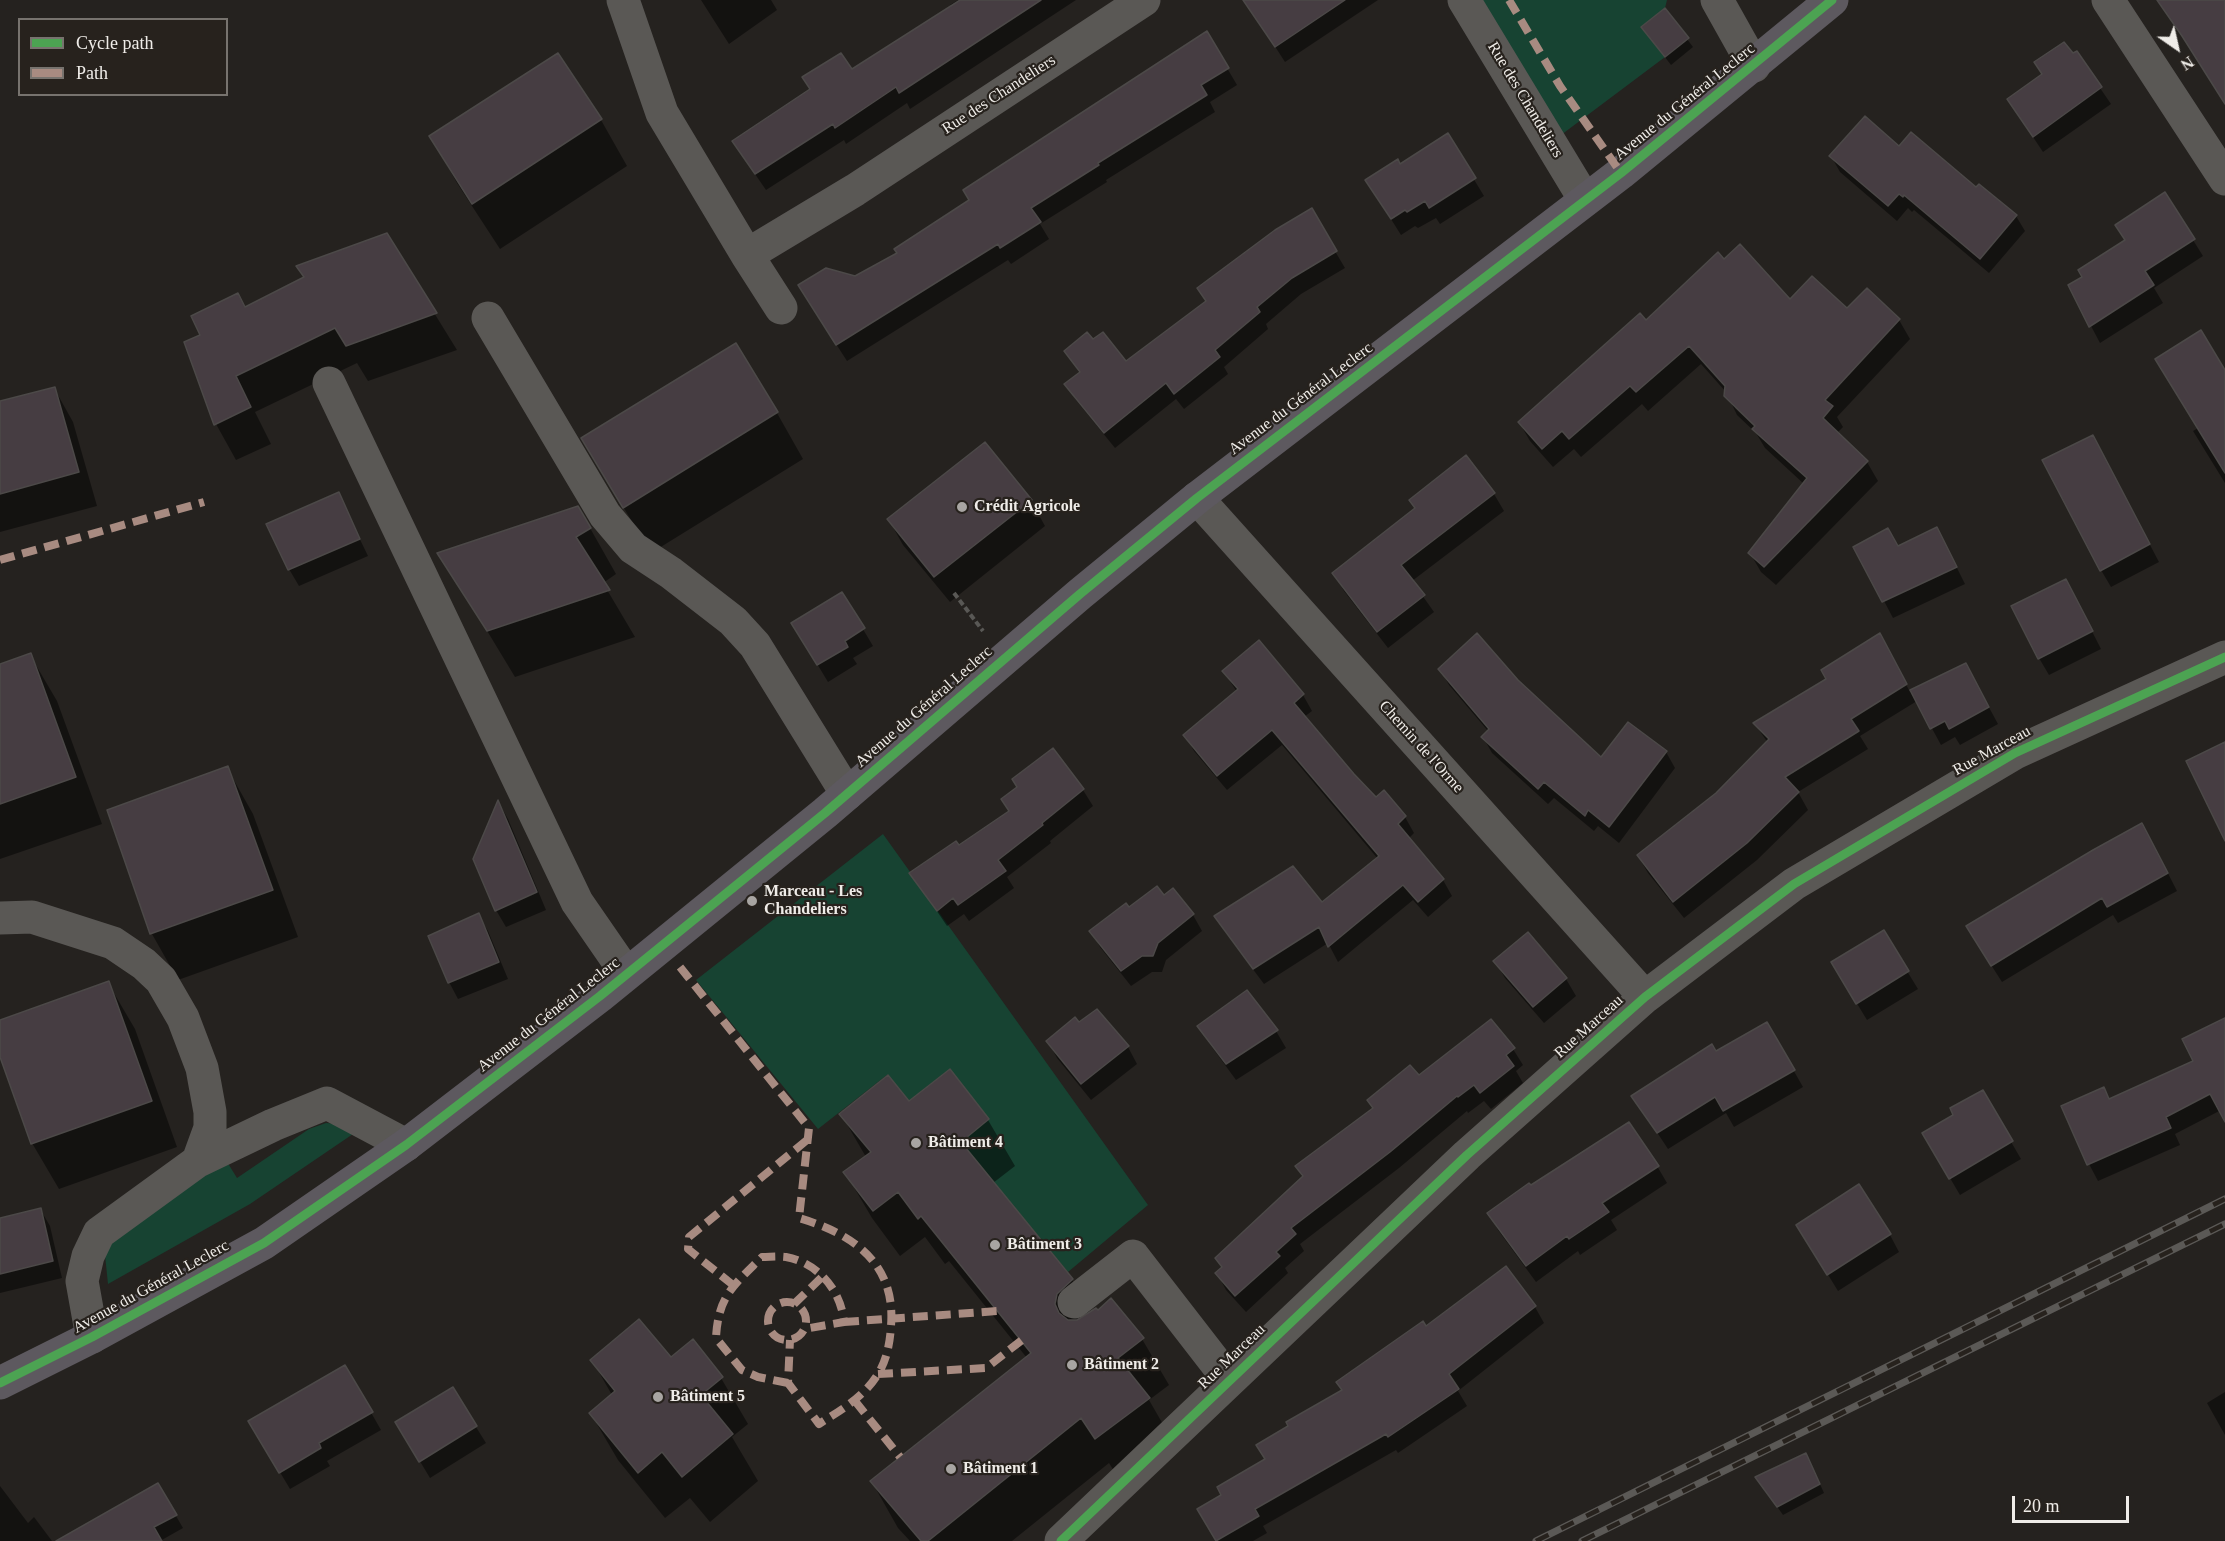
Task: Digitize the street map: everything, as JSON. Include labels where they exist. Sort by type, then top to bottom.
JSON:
[{"type":"main road","name":"Avenue du Général Leclerc","points":[[0,1383],[92,1337],[264,1243],[406,1145],[600,996],[847,794],[1063,608],[1197,498],[1585,200],[1754,66],[1832,0]]},
{"type":"street","points":[[623,0],[662,113],[781,308]]},
{"type":"street","name":"Rue des Chandeliers","points":[[747,255],[855,190],[1144,0]]},
{"type":"street","name":"Rue des Chandeliers","points":[[1464,0],[1585,200]]},
{"type":"street","points":[[1717,0],[1754,66]]},
{"type":"street","points":[[2108,0],[2225,179]]},
{"type":"street","points":[[488,318],[605,515],[633,548],[671,573],[734,621],[755,645],[847,794]]},
{"type":"street","points":[[329,383],[577,902],[626,973]]},
{"type":"street","name":"Chemin de l'Orme","points":[[1197,498],[1645,996]]},
{"type":"street","name":"Rue Marceau","points":[[1061,1541],[1467,1155],[1645,996],[1794,884],[2015,753],[2225,657]]},
{"type":"street","points":[[0,918],[32,917],[91,934],[113,943],[144,964],[161,980],[183,1018],[199,1059],[210,1112],[210,1128],[198,1161]]},
{"type":"street","points":[[92,1337],[82,1281],[88,1256],[99,1233],[198,1161],[273,1125],[327,1103],[406,1145]]},
{"type":"street","points":[[1074,1302],[1133,1256],[1229,1380]]},
{"type":"path","points":[[954,593],[987,637]]},
{"type":"green space","points":[[1478,0],[1667,0],[1665,8],[1641,27],[1665,57],[1561,135]]},
{"type":"green space","points":[[883,834],[1148,1205],[1068,1272],[983,1169],[956,1145],[989,1119],[950,1069],[920,1092],[913,1105],[887,1075],[818,1129],[696,980]]},
{"type":"green space","points":[[326,1123],[339,1124],[353,1134],[250,1204],[108,1284],[105,1255],[107,1241],[224,1161],[237,1178],[309,1129]]},
{"type":"building","points":[[960,0],[1041,0],[899,93],[896,87],[835,128],[833,124],[755,174],[732,141],[810,89],[802,77],[841,53],[852,69]]},
{"type":"building","points":[[1243,0],[1345,0],[1275,47]]},
{"type":"building","points":[[2157,0],[2225,0],[2225,104],[2182,36]]},
{"type":"building","points":[[1665,8],[1689,38],[1665,57],[1641,27]]},
{"type":"building","points":[[1207,31],[1229,68],[1201,85],[1207,95],[1031,208],[1041,222],[1000,248],[998,244],[836,345],[798,285],[826,268],[855,276],[897,253],[894,249],[969,200],[963,190]]},
{"type":"building","points":[[2064,42],[2073,53],[2077,51],[2102,87],[2033,137],[2007,99],[2042,74],[2034,62]]},
{"type":"building","points":[[558,53],[602,119],[472,204],[429,136]]},
{"type":"building","points":[[1865,116],[1899,146],[1911,132],[1976,187],[1979,184],[2017,215],[1980,259],[1904,195],[1903,197],[1899,194],[1888,206],[1829,156]]},
{"type":"building","points":[[1448,133],[1476,178],[1429,208],[1425,201],[1391,219],[1365,180],[1398,159],[1400,164]]},
{"type":"building","points":[[2165,192],[2195,239],[2145,271],[2154,285],[2089,327],[2068,285],[2082,277],[2078,270],[2125,240],[2115,225]]},
{"type":"building","points":[[1312,208],[1337,251],[1292,278],[1257,307],[1260,312],[1215,350],[1220,357],[1174,394],[1166,383],[1104,433],[1064,384],[1080,372],[1064,351],[1087,332],[1093,339],[1103,332],[1126,361],[1206,301],[1197,288],[1275,230]]},
{"type":"building","points":[[387,233],[437,313],[346,346],[335,328],[236,376],[251,407],[214,425],[184,342],[200,335],[191,316],[238,293],[245,307],[304,277],[296,266]]},
{"type":"building","points":[[1740,244],[1790,299],[1812,276],[1847,308],[1867,288],[1900,319],[1825,400],[1833,406],[1823,418],[1868,461],[1764,567],[1748,553],[1807,478],[1752,429],[1755,426],[1724,396],[1725,386],[1689,346],[1636,392],[1630,386],[1569,439],[1562,431],[1542,449],[1518,422],[1640,313],[1646,320],[1718,252],[1724,259]]},
{"type":"building","points":[[2201,330],[2225,370],[2225,473],[2155,359]]},
{"type":"building","points":[[736,343],[778,412],[623,508],[581,438]]},
{"type":"building","points":[[55,387],[79,472],[0,494],[0,401]]},
{"type":"building","points":[[2093,435],[2150,544],[2100,571],[2042,460]]},
{"type":"building","points":[[985,442],[1032,500],[934,577],[887,519]]},
{"type":"building","points":[[1466,455],[1495,493],[1401,565],[1425,595],[1377,632],[1332,573],[1415,508],[1409,500]]},
{"type":"building","points":[[339,492],[360,539],[288,570],[266,524]]},
{"type":"building","points":[[578,506],[591,528],[576,537],[610,590],[487,631],[437,553]]},
{"type":"building","points":[[1937,527],[1957,567],[1882,602],[1853,547],[1888,528],[1898,546]]},
{"type":"building","points":[[2066,579],[2093,631],[2038,659],[2011,606]]},
{"type":"building","points":[[842,592],[865,628],[845,641],[848,647],[817,665],[791,623]]},
{"type":"building","points":[[1477,633],[1518,680],[1601,757],[1628,722],[1667,751],[1609,827],[1588,810],[1585,816],[1544,782],[1538,789],[1481,737],[1489,729],[1438,669]]},
{"type":"building","points":[[1880,633],[1907,684],[1851,719],[1859,731],[1785,777],[1799,792],[1747,843],[1673,902],[1637,855],[1716,793],[1769,739],[1753,723],[1826,679],[1821,670]]},
{"type":"building","points":[[1259,640],[1304,694],[1294,703],[1376,797],[1384,790],[1406,816],[1398,824],[1444,879],[1418,902],[1403,885],[1328,947],[1319,927],[1253,969],[1214,916],[1293,866],[1322,902],[1379,856],[1272,730],[1217,776],[1183,735],[1238,689],[1222,671]]},
{"type":"building","points":[[31,653],[76,777],[0,804],[0,664]]},
{"type":"building","points":[[1966,663],[1989,707],[1949,729],[1945,721],[1930,729],[1910,690]]},
{"type":"building","points":[[2225,742],[2225,841],[2186,761]]},
{"type":"building","points":[[1053,748],[1084,789],[998,860],[1006,871],[958,905],[953,898],[937,911],[909,873],[956,841],[959,845],[1009,811],[1001,799],[1017,787],[1012,779]]},
{"type":"building","points":[[228,766],[273,890],[150,934],[107,810]]},
{"type":"building","points":[[498,800],[537,892],[495,911],[473,859]]},
{"type":"building","points":[[2142,823],[2168,873],[2107,907],[2102,898],[1991,966],[1966,926]]},
{"type":"building","points":[[1157,886],[1164,895],[1173,888],[1194,914],[1158,943],[1153,956],[1142,956],[1121,971],[1089,931],[1126,903],[1129,907]]},
{"type":"building","points":[[479,913],[499,962],[448,983],[428,936]]},
{"type":"building","points":[[1884,930],[1909,971],[1856,1004],[1831,962]]},
{"type":"building","points":[[1528,932],[1567,978],[1533,1007],[1493,961]]},
{"type":"building","points":[[109,981],[152,1101],[31,1144],[0,1057],[0,1020]]},
{"type":"building","points":[[1247,990],[1278,1030],[1226,1064],[1197,1026]]},
{"type":"building","points":[[1097,1009],[1129,1046],[1081,1084],[1046,1041],[1075,1017],[1079,1022]]},
{"type":"building","points":[[2225,1018],[2225,1122],[2210,1094],[2166,1117],[2171,1128],[2087,1165],[2061,1106],[2104,1087],[2109,1099],[2193,1061],[2182,1039]]},
{"type":"building","points":[[1491,1019],[1515,1048],[1506,1055],[1514,1066],[1480,1093],[1474,1085],[1457,1096],[1390,1152],[1291,1228],[1296,1234],[1276,1252],[1280,1256],[1235,1296],[1215,1273],[1222,1267],[1215,1258],[1303,1176],[1295,1166],[1373,1108],[1367,1100],[1410,1065],[1419,1075]]},
{"type":"building","points":[[1767,1022],[1795,1070],[1723,1111],[1715,1097],[1657,1133],[1631,1096],[1712,1044],[1716,1051]]},
{"type":"building","points":[[950,1069],[989,1119],[961,1142],[1073,1279],[1057,1294],[1055,1304],[1059,1313],[1068,1320],[1077,1320],[1096,1308],[1098,1310],[1111,1298],[1144,1338],[1118,1358],[1150,1398],[1095,1439],[1081,1418],[928,1541],[921,1541],[870,1481],[1031,1353],[921,1216],[918,1219],[898,1192],[873,1211],[843,1172],[871,1152],[839,1114],[888,1075],[909,1101]]},
{"type":"building","points":[[1983,1090],[2013,1141],[1949,1179],[1922,1133],[1953,1115],[1950,1108]]},
{"type":"building","points":[[1629,1122],[1659,1166],[1602,1203],[1609,1212],[1569,1239],[1567,1236],[1526,1266],[1487,1213],[1529,1183],[1531,1185]]},
{"type":"building","points":[[1859,1184],[1891,1234],[1827,1275],[1796,1225]]},
{"type":"building","points":[[41,1208],[53,1261],[0,1274],[0,1218]]},
{"type":"building","points":[[1506,1266],[1536,1306],[1449,1374],[1459,1389],[1388,1437],[1386,1434],[1255,1509],[1259,1516],[1216,1541],[1197,1509],[1221,1495],[1217,1487],[1265,1459],[1256,1445],[1288,1426],[1286,1422],[1342,1390],[1336,1382],[1423,1321],[1426,1326]]},
{"type":"building","name":"Bâtiment 5","points":[[639,1319],[671,1357],[693,1339],[723,1377],[701,1395],[733,1434],[682,1477],[662,1452],[638,1473],[589,1413],[615,1391],[590,1360]]},
{"type":"building","points":[[345,1365],[373,1412],[319,1443],[321,1448],[279,1473],[248,1421]]},
{"type":"building","points":[[453,1387],[477,1426],[419,1462],[395,1422]]},
{"type":"building","points":[[1806,1453],[1820,1484],[1777,1507],[1755,1477]]},
{"type":"building","points":[[158,1483],[177,1515],[154,1527],[162,1541],[56,1541]]},
{"type":"railway","points":[[1536,1541],[2225,1199]]},
{"type":"railway","points":[[1582,1541],[2225,1224]]},
{"type":"marked path","points":[[1509,0],[1560,86],[1621,173]]},
{"type":"marked path","points":[[0,560],[204,502]]},
{"type":"marked path","points":[[680,967],[809,1128],[799,1218],[837,1233],[853,1243],[867,1254],[878,1268],[886,1285],[891,1304],[891,1326],[884,1363],[866,1390],[819,1424],[788,1383],[790,1340]]},
{"type":"marked path","points":[[733,1285],[688,1249],[689,1237],[807,1140]]},
{"type":"marked path","points":[[788,1383],[758,1377],[742,1370],[716,1338],[720,1312],[729,1292],[762,1257],[786,1257],[798,1260],[818,1272],[833,1289],[842,1310],[844,1322],[804,1329]]},
{"type":"marked path","points":[[794,1304],[823,1276]]},
{"type":"marked path","points":[[787,1302],[800,1308],[806,1321],[800,1334],[787,1340],[774,1334],[768,1321],[774,1308],[787,1302]]},
{"type":"marked path","points":[[844,1322],[998,1311]]},
{"type":"marked path","points":[[878,1374],[986,1368],[1022,1340]]},
{"type":"marked path","points":[[855,1401],[900,1457]]},
{"type":"cycle path","points":[[0,1383],[92,1337],[264,1243],[406,1145],[600,996],[825,813],[1080,594],[1197,498],[1621,173],[1832,0]]},
{"type":"cycle path","points":[[1061,1541],[1467,1155],[1645,997],[1794,884],[2015,753],[2225,657]]},
{"type":"place","name":"Crédit Agricole","points":[[962,507]]},
{"type":"place","name":"Marceau - Les Chandeliers","points":[[752,901]]},
{"type":"place","name":"Bâtiment 4","points":[[916,1143]]},
{"type":"place","name":"Bâtiment 3","points":[[995,1245]]},
{"type":"place","name":"Bâtiment 2","points":[[1072,1365]]},
{"type":"place","name":"Bâtiment 5","points":[[658,1397]]},
{"type":"place","name":"Bâtiment 1","points":[[951,1469]]}]
